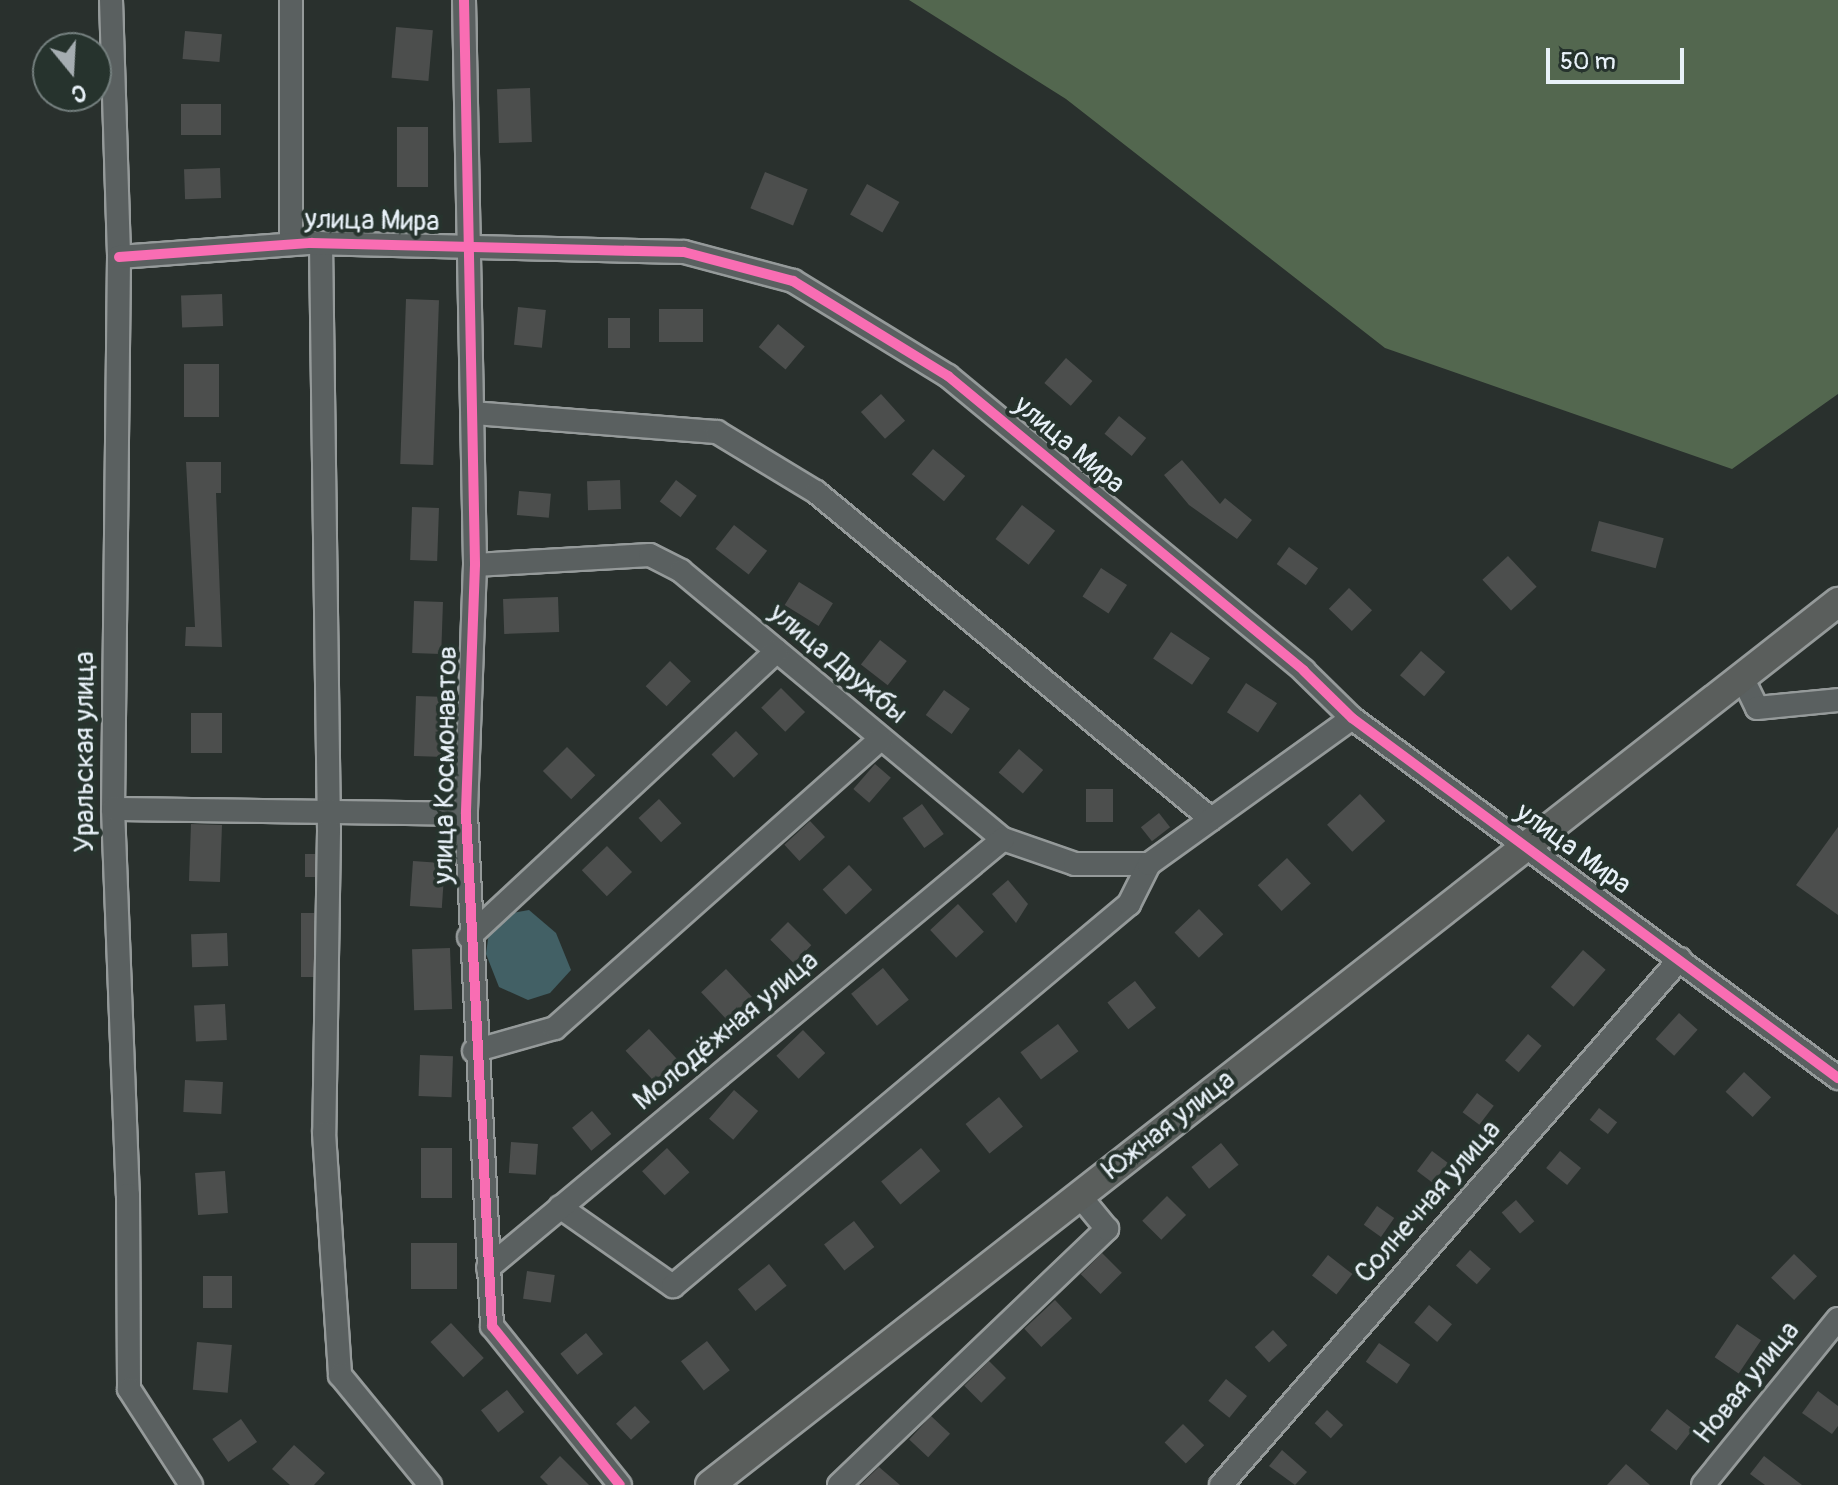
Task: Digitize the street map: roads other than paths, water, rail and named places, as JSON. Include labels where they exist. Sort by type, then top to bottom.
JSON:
[{"type":"main road","name":"Южная улица","points":[[710,1485],[1530,847],[1838,602]]},
{"type":"street","name":"Уральская улица","points":[[111,0],[119,257],[113,809],[128,1195],[129,1389],[191,1485]]},
{"type":"street","points":[[291,0],[291,244]]},
{"type":"street","name":"улица Космонавтов","points":[[464,0],[475,565],[466,814],[474,1051],[492,1326],[620,1485]]},
{"type":"street","name":"улица Мира","points":[[119,257],[321,243],[684,252],[793,281],[948,376],[1304,671],[1352,718],[1838,1078]]},
{"type":"street","points":[[321,243],[324,1133],[340,1375],[430,1485]]},
{"type":"street","points":[[473,413],[717,432],[816,492],[1211,819]]},
{"type":"street","name":"улица Дружбы","points":[[475,565],[650,555],[681,571],[1003,839],[1075,864],[1149,864]]},
{"type":"street","points":[[469,937],[777,651]]},
{"type":"street","points":[[1742,677],[1757,708],[1838,700]]},
{"type":"street","points":[[560,1207],[673,1286],[1129,904],[1149,864],[1352,718]]},
{"type":"street","points":[[474,1051],[555,1028],[880,739]]},
{"type":"street","points":[[113,809],[466,814]]},
{"type":"street","name":"Молодёжная улица","points":[[488,1268],[1003,839]]},
{"type":"street","name":"Солнечная улица","points":[[1221,1485],[1680,959]]},
{"type":"street","points":[[839,1485],[1107,1229],[1079,1195]]},
{"type":"street","name":"Новая улица","points":[[1703,1485],[1838,1319]]},
{"type":"water","points":[[529,910],[556,933],[571,970],[550,993],[528,1000],[499,987],[486,954],[491,917]]}]
